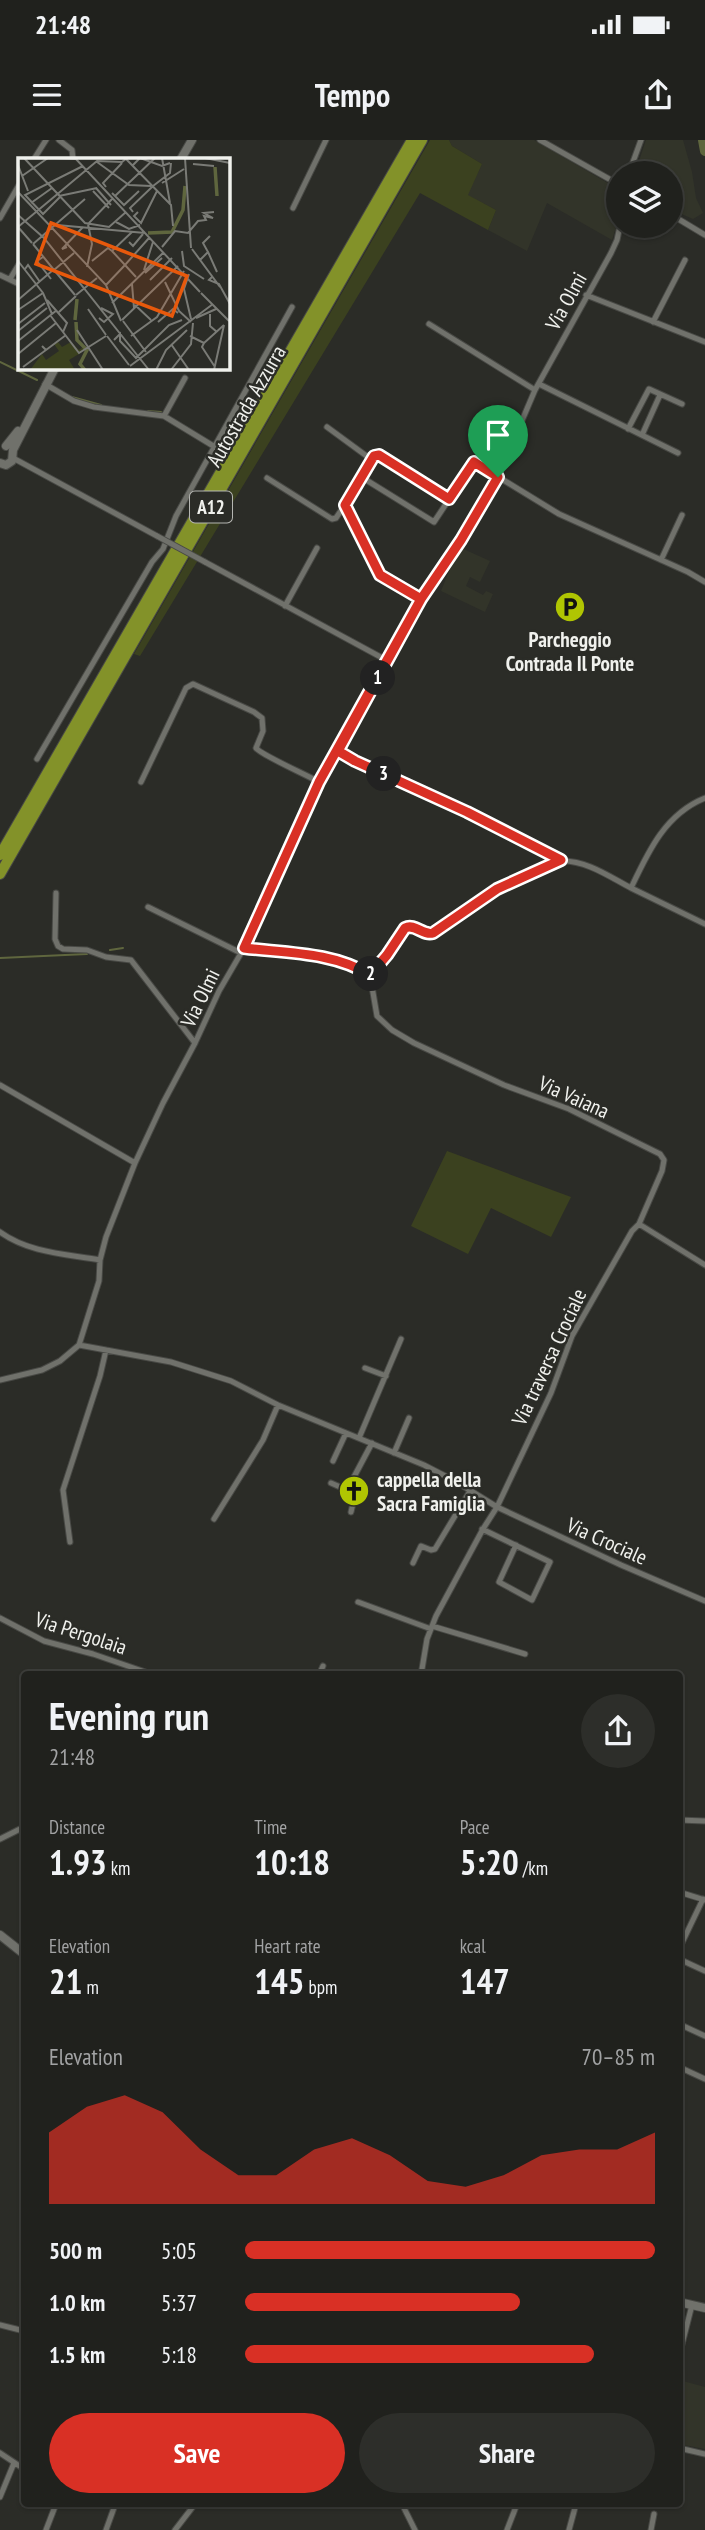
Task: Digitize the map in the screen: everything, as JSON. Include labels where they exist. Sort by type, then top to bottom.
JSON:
[{"type":"highway","name":"Autostrada Azzurra","points":[[0,855],[412,140]]},
{"type":"highway","name":"Autostrada Azzurra","points":[[0,874],[422,140]]},
{"type":"main road","points":[[182,158],[192,140]]},
{"type":"main road","points":[[6,458],[54,369]]},
{"type":"main road","points":[[0,1935],[21,1951]]},
{"type":"main road","points":[[683,2303],[705,2308]]},
{"type":"street","points":[[35,158],[46,140]]},
{"type":"street","points":[[59,140],[72,150],[73,158]]},
{"type":"street","points":[[293,208],[326,140]]},
{"type":"street","points":[[540,140],[606,177]]},
{"type":"street","points":[[633,161],[641,140]]},
{"type":"street","points":[[0,218],[18,187]]},
{"type":"street","points":[[683,222],[705,235]]},
{"type":"street","name":"Via Olmi","points":[[79,1345],[99,1280],[100,1260],[135,1163],[214,1001],[242,951],[319,782],[421,599],[461,540],[498,477],[537,387],[617,238]]},
{"type":"street","points":[[653,321],[685,260]]},
{"type":"street","points":[[10,279],[18,266]]},
{"type":"street","points":[[0,275],[18,283]]},
{"type":"street","points":[[586,295],[705,342]]},
{"type":"street","points":[[37,759],[152,562],[163,549],[176,516],[292,307]]},
{"type":"street","points":[[429,324],[537,387],[678,453]]},
{"type":"street","points":[[164,416],[185,378]]},
{"type":"street","points":[[45,384],[74,401],[94,407],[164,416],[215,447]]},
{"type":"street","points":[[628,429],[649,389],[682,404]]},
{"type":"street","points":[[642,435],[660,395]]},
{"type":"street","points":[[327,427],[372,460]]},
{"type":"street","points":[[267,478],[332,519],[336,518],[363,478],[374,456],[379,455],[449,499]]},
{"type":"street","points":[[6,458],[35,471],[388,661]]},
{"type":"street","points":[[363,478],[434,522],[474,462],[559,514],[705,582]]},
{"type":"street","points":[[345,505],[380,575],[421,599]]},
{"type":"street","points":[[661,560],[682,515]]},
{"type":"street","points":[[285,606],[317,548]]},
{"type":"street","points":[[141,782],[186,688],[193,684],[262,718],[263,731],[256,748],[261,754],[319,782]]},
{"type":"street","points":[[338,751],[561,860],[594,869],[705,924]]},
{"type":"street","points":[[631,888],[651,845],[663,829],[682,810],[705,798]]},
{"type":"street","points":[[148,907],[242,951],[320,957],[344,962],[370,975],[405,928],[414,927],[428,934],[433,933],[497,889],[561,860]]},
{"type":"street","points":[[56,893],[55,939],[58,946],[131,960],[195,1043]]},
{"type":"street","name":"Via Vaiana","points":[[370,975],[377,1016],[392,1030],[504,1085],[569,1109],[660,1154],[664,1160],[662,1171],[639,1224]]},
{"type":"street","points":[[0,1085],[135,1163]]},
{"type":"street","points":[[639,1224],[705,1265]]},
{"type":"street","name":"Via traversa Crociale","points":[[497,1507],[551,1394],[572,1336],[632,1231],[639,1224]]},
{"type":"street","points":[[0,1232],[16,1243],[34,1249],[100,1260]]},
{"type":"street","points":[[359,1438],[401,1339]]},
{"type":"street","points":[[0,1380],[42,1370],[60,1361],[79,1345]]},
{"type":"street","name":"Via Crociale","points":[[79,1345],[199,1370],[231,1381],[278,1405],[424,1465],[497,1507],[611,1561],[705,1601]]},
{"type":"street","points":[[71,1542],[63,1490],[106,1350]]},
{"type":"street","points":[[365,1367],[386,1376]]},
{"type":"street","points":[[214,1519],[263,1440],[278,1405]]},
{"type":"street","points":[[394,1452],[409,1418]]},
{"type":"street","points":[[333,1461],[346,1433]]},
{"type":"street","points":[[351,1513],[354,1499],[348,1495],[347,1490],[372,1444]]},
{"type":"street","points":[[331,1483],[347,1490]]},
{"type":"street","points":[[413,1563],[421,1546],[435,1549],[470,1490]]},
{"type":"street","points":[[422,1671],[431,1628],[482,1529],[497,1507]]},
{"type":"street","points":[[482,1529],[516,1545],[550,1563],[532,1600],[499,1582],[516,1545]]},
{"type":"street","points":[[358,1602],[431,1628],[525,1654]]},
{"type":"street","name":"Via Pergolaia","points":[[0,1618],[44,1641],[142,1671]]},
{"type":"street","points":[[321,1671],[323,1666]]},
{"type":"street","points":[[683,1821],[705,1821]]},
{"type":"street","points":[[0,1839],[21,1828]]},
{"type":"street","points":[[683,1893],[704,1900],[683,1941]]},
{"type":"street","points":[[683,1961],[705,1972]]},
{"type":"street","points":[[683,2026],[705,2036]]},
{"type":"street","points":[[683,2069],[705,2079]]},
{"type":"street","points":[[683,2340],[692,2305]]},
{"type":"street","points":[[0,2325],[21,2330]]},
{"type":"street","points":[[683,2449],[705,2454]]},
{"type":"street","points":[[0,2453],[21,2467]]},
{"type":"street","points":[[0,2497],[14,2463]]},
{"type":"street","points":[[46,2530],[55,2507]]},
{"type":"street","points":[[106,2530],[112,2507]]},
{"type":"street","points":[[175,2530],[193,2507]]},
{"type":"street","points":[[404,2507],[415,2530]]},
{"type":"street","points":[[507,2530],[516,2507]]},
{"type":"street","points":[[569,2530],[575,2507]]},
{"type":"street","points":[[651,2530],[654,2514]]},
{"type":"shaded area","points":[[449,140],[534,140],[606,182],[606,237],[547,203],[527,251],[488,230],[496,210],[467,195],[482,164],[452,146]]},
{"type":"shaded area","points":[[646,140],[683,140],[696,198],[703,213],[693,219],[683,215],[683,161],[639,161]]},
{"type":"shaded area","points":[[459,547],[490,561],[480,582],[470,577],[466,586],[483,595],[486,591],[493,594],[485,612],[441,591]]},
{"type":"shaded area","points":[[683,2381],[705,2387],[705,2449],[683,2445]]},
{"type":"green space","points":[[430,140],[449,140],[452,146],[482,164],[468,195],[496,210],[488,230],[420,193],[140,656],[134,654]]},
{"type":"green space","points":[[447,1151],[571,1197],[551,1237],[491,1208],[468,1254],[411,1226]]},
{"type":"waterway","points":[[703,140],[705,151]]},
{"type":"waterway","points":[[0,362],[37,380]]},
{"type":"waterway","points":[[72,397],[101,405]]},
{"type":"waterway","points":[[148,411],[161,412]]},
{"type":"waterway","points":[[110,950],[123,948]]},
{"type":"waterway","points":[[0,958],[87,954]]},
{"type":"place","name":"Parcheggio Contrada Il Ponte","points":[[570,607]]},
{"type":"place","name":"cappella della Sacra Famiglia","points":[[354,1491]]},
{"type":"route","points":[[498,477],[474,462],[449,499],[379,455],[374,456],[345,505],[380,575],[421,599],[319,782],[244,948],[344,962],[370,975],[391,951],[401,931],[408,926],[428,934],[433,933],[497,889],[561,860],[338,751],[421,599],[482,507],[498,477]]}]
